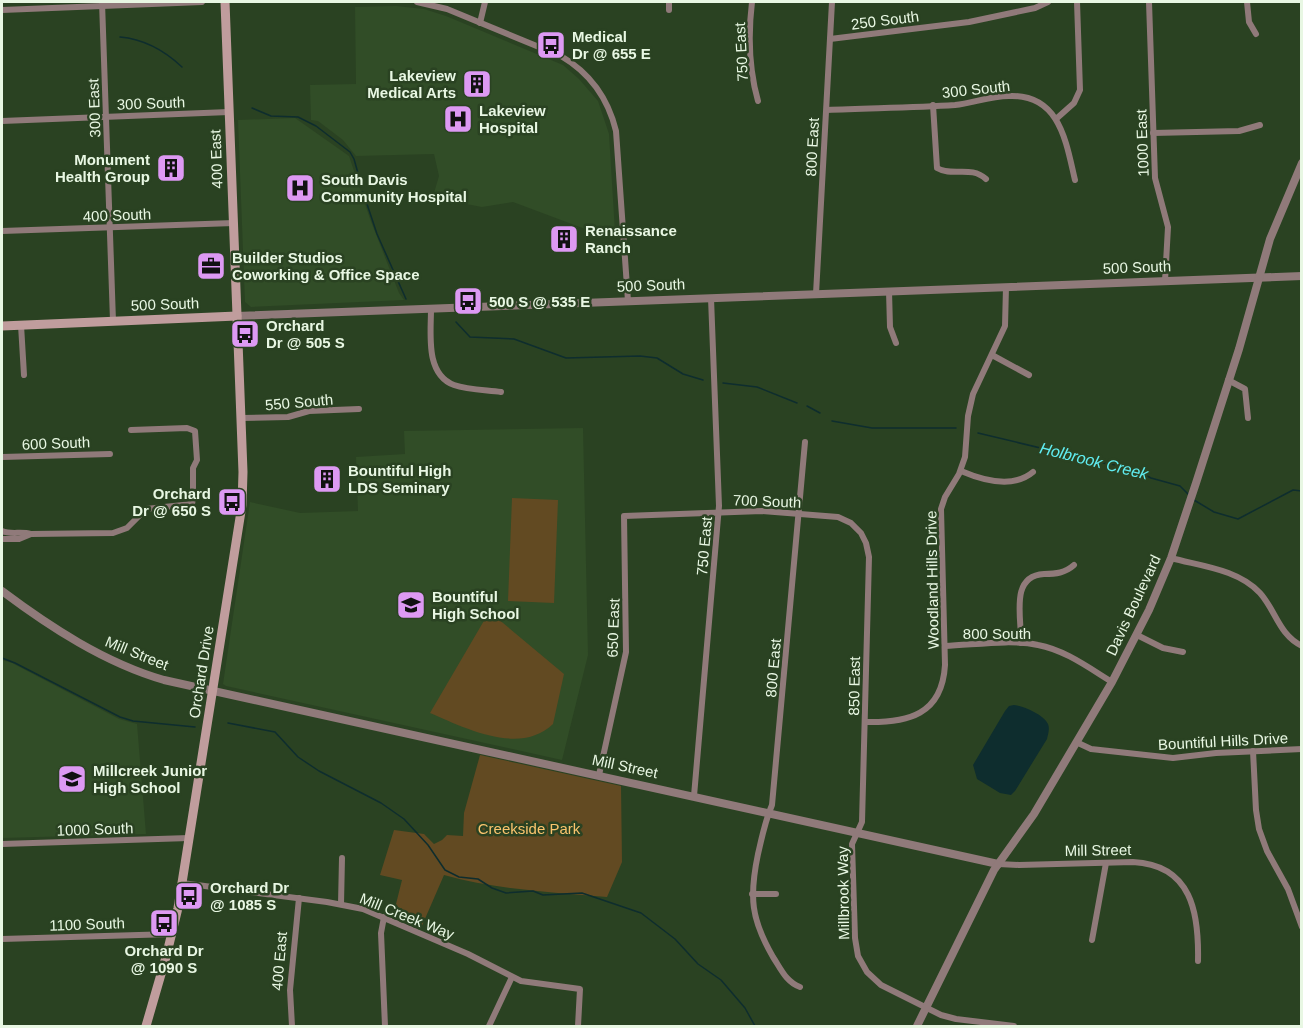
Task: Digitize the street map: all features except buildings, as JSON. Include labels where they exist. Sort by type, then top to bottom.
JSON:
[{"type":"main road","name":"400 East","points":[[225,2],[237,316]]},
{"type":"main road","name":"500 South","points":[[2,326],[237,316]]},
{"type":"main road","name":"Orchard Drive","points":[[146,1026],[172,934],[182,883],[242,505],[243,472],[237,316]]},
{"type":"street","points":[[2,10],[102,4],[202,2]]},
{"type":"street","points":[[417,2],[447,9],[569,62],[590,79],[605,101],[613,120],[617,142],[628,301]]},
{"type":"street","points":[[480,23],[485,2]]},
{"type":"street","points":[[669,2],[669,10]]},
{"type":"street","name":"750 East","points":[[752,2],[750,66],[758,101]]},
{"type":"street","name":"800 East","points":[[816,294],[832,2]]},
{"type":"street","name":"250 South","points":[[830,39],[969,22],[1035,8],[1048,2]]},
{"type":"street","points":[[1056,119],[1074,103],[1080,90],[1077,2]]},
{"type":"street","name":"1000 East","points":[[1149,2],[1156,183],[1168,227],[1165,281]]},
{"type":"street","points":[[1247,2],[1249,22],[1256,34]]},
{"type":"street","name":"300 East","points":[[102,4],[113,321]]},
{"type":"street","name":"300 South","points":[[826,110],[969,103],[1001,96],[1019,96],[1037,102],[1056,119],[1065,136],[1074,180]]},
{"type":"street","points":[[933,105],[937,168],[943,171],[975,172],[986,179]]},
{"type":"street","name":"300 South","points":[[2,121],[230,112]]},
{"type":"street","points":[[1153,133],[1239,130],[1260,125]]},
{"type":"street","name":"Davis Boulevard","points":[[917,1026],[998,864],[1027,826],[1137,635],[1170,558],[1211,436],[1270,240],[1302,163]]},
{"type":"street","name":"400 South","points":[[2,231],[234,223]]},
{"type":"street","name":"500 South","points":[[237,316],[1302,276]]},
{"type":"street","name":"Woodland Hills Drive","points":[[865,722],[900,721],[916,715],[926,708],[942,686],[945,672],[945,646],[941,515],[945,497],[961,471],[966,457],[971,402],[1005,326],[1006,287]]},
{"type":"street","points":[[889,291],[890,327],[896,343]]},
{"type":"street","name":"750 East","points":[[694,796],[719,512],[711,298]]},
{"type":"street","points":[[431,309],[433,359],[442,377],[459,387],[501,392]]},
{"type":"street","points":[[21,325],[24,375]]},
{"type":"street","points":[[992,355],[1029,375]]},
{"type":"street","points":[[1228,380],[1245,389],[1248,418]]},
{"type":"street","name":"550 South","points":[[241,418],[288,417],[309,411],[360,409]]},
{"type":"street","points":[[2,531],[31,534],[113,533],[127,528],[146,509],[192,504],[194,500],[193,468],[197,460],[195,431],[187,428],[130,430]]},
{"type":"street","name":"800 East","points":[[800,987],[788,981],[763,939],[754,911],[752,894],[754,876],[772,805],[805,442]]},
{"type":"street","name":"600 South","points":[[2,457],[110,454]]},
{"type":"street","points":[[961,471],[993,481],[1022,479],[1033,472]]},
{"type":"street","name":"700 South","points":[[624,516],[762,511],[831,516],[844,520],[856,528],[864,539]]},
{"type":"street","name":"650 East","points":[[599,775],[626,652],[624,516]]},
{"type":"street","points":[[2,539],[19,539],[31,534]]},
{"type":"street","name":"850 East","points":[[857,832],[862,822],[869,557],[864,539]]},
{"type":"street","points":[[1170,558],[1226,572],[1247,582],[1264,598],[1287,637],[1302,646]]},
{"type":"street","points":[[1022,643],[1020,593],[1023,584],[1035,575],[1062,573],[1074,565]]},
{"type":"street","name":"Mill Street","points":[[2,591],[63,633],[130,667],[164,680],[998,864],[1133,862],[1148,864],[1164,871],[1179,882],[1191,898],[1197,915],[1198,961]]},
{"type":"street","points":[[1137,635],[1163,648],[1183,652]]},
{"type":"street","name":"800 South","points":[[945,646],[1022,643],[1039,645],[1060,652],[1112,681]]},
{"type":"street","name":"Bountiful Hills Drive","points":[[1076,742],[1091,749],[1167,758],[1302,749]]},
{"type":"street","points":[[1253,751],[1259,829],[1267,850],[1288,889],[1302,927]]},
{"type":"street","name":"Millbrook Way","points":[[857,832],[852,844],[855,938],[858,956],[863,967],[875,981],[925,1008],[956,1019],[1014,1026]]},
{"type":"street","name":"1000 South","points":[[2,844],[189,838]]},
{"type":"street","points":[[341,904],[342,858]]},
{"type":"street","points":[[1092,940],[1106,863]]},
{"type":"street","name":"Mill Creek Way","points":[[182,883],[341,904],[384,917],[468,954],[512,977],[532,984],[580,989],[578,1026]]},
{"type":"street","points":[[752,894],[776,894]]},
{"type":"street","name":"400 East","points":[[292,1026],[290,987],[299,898]]},
{"type":"street","points":[[384,917],[381,933],[385,1026]]},
{"type":"street","name":"1100 South","points":[[2,939],[172,934]]},
{"type":"street","points":[[489,1026],[512,977]]},
{"type":"shaded area","name":"Lakeview Hospital","points":[[396,6],[424,9],[446,16],[563,65],[579,79],[598,101],[609,134],[615,232],[585,229],[513,202],[482,207],[461,203],[434,193],[439,176],[434,154],[356,156],[343,140],[318,121],[311,120],[310,85],[356,84],[355,7]]},
{"type":"shaded area","name":"South Davis Community Hospital","points":[[295,118],[349,156],[370,219],[399,293],[404,300],[251,307],[245,302],[238,120]]},
{"type":"shaded area","name":"Bountiful High School","points":[[583,428],[588,655],[562,760],[223,684],[250,502],[300,513],[358,511],[356,457],[405,454],[404,431]]},
{"type":"shaded area","name":"Millcreek Junior High School","points":[[2,660],[12,663],[119,719],[137,724],[146,834],[2,838]]},
{"type":"green space","points":[[512,498],[558,500],[554,603],[508,601]]},
{"type":"green space","points":[[497,618],[564,674],[553,724],[540,733],[525,738],[509,739],[476,732],[430,713],[485,619]]},
{"type":"green space","name":"Creekside Park","points":[[480,755],[621,786],[622,862],[607,897],[505,887],[444,875],[421,928],[393,916],[402,880],[380,875],[394,830],[424,834],[434,844],[447,835],[463,836],[464,813]]},
{"type":"water","points":[[1014,705],[1038,714],[1046,721],[1049,730],[1047,739],[1011,795],[1000,793],[977,779],[973,765],[1005,711],[1009,706]]},
{"type":"waterway","name":"Holbrook Creek","points":[[120,37],[137,40],[153,47],[182,67]]},
{"type":"waterway","name":"Holbrook Creek","points":[[252,108],[271,116],[298,117],[316,126],[350,152],[361,184]]},
{"type":"waterway","name":"Holbrook Creek","points":[[363,192],[377,234],[406,299]]},
{"type":"waterway","name":"Holbrook Creek","points":[[456,322],[470,337],[514,339],[566,358],[640,356],[657,358],[683,374],[703,380]]},
{"type":"waterway","name":"Holbrook Creek","points":[[723,383],[757,387],[797,403]]},
{"type":"waterway","points":[[807,406],[820,413]]},
{"type":"waterway","name":"Holbrook Creek","points":[[832,421],[872,428],[956,428]]},
{"type":"waterway","name":"Holbrook Creek","points":[[978,433],[1103,463],[1130,467],[1151,478],[1180,486],[1188,494]]},
{"type":"waterway","name":"Holbrook Creek","points":[[1194,500],[1214,512],[1238,519],[1293,490],[1302,491]]},
{"type":"waterway","points":[[2,658],[120,717],[133,721],[195,727]]},
{"type":"waterway","points":[[228,723],[275,732],[298,757],[319,771],[381,803],[404,819],[428,845],[445,870],[459,877],[478,879],[506,893],[533,891],[543,895],[582,893],[641,913],[675,939],[698,964],[721,980],[745,1008],[755,1026]]},
{"type":"place","name":"Medical Dr @ 655 E","points":[[551,45]]},
{"type":"place","name":"Lakeview Medical Arts","points":[[477,84]]},
{"type":"place","name":"Lakeview Hospital","points":[[458,119]]},
{"type":"place","name":"Monument Health Group","points":[[171,168]]},
{"type":"place","name":"South Davis Community Hospital","points":[[300,188]]},
{"type":"place","name":"Renaissance Ranch","points":[[564,239]]},
{"type":"place","name":"Builder Studios Coworking & Office Space","points":[[211,266]]},
{"type":"place","name":"500 S @ 535 E","points":[[468,301]]},
{"type":"place","name":"Orchard Dr @ 505 S","points":[[245,334]]},
{"type":"place","name":"Bountiful High LDS Seminary","points":[[327,479]]},
{"type":"place","name":"Orchard Dr @ 650 S","points":[[232,502]]},
{"type":"place","name":"Bountiful High School","points":[[411,605]]},
{"type":"place","name":"Millcreek Junior High School","points":[[72,779]]},
{"type":"place","name":"Orchard Dr @ 1085 S","points":[[189,896]]},
{"type":"place","name":"Orchard Dr @ 1090 S","points":[[164,923]]}]
